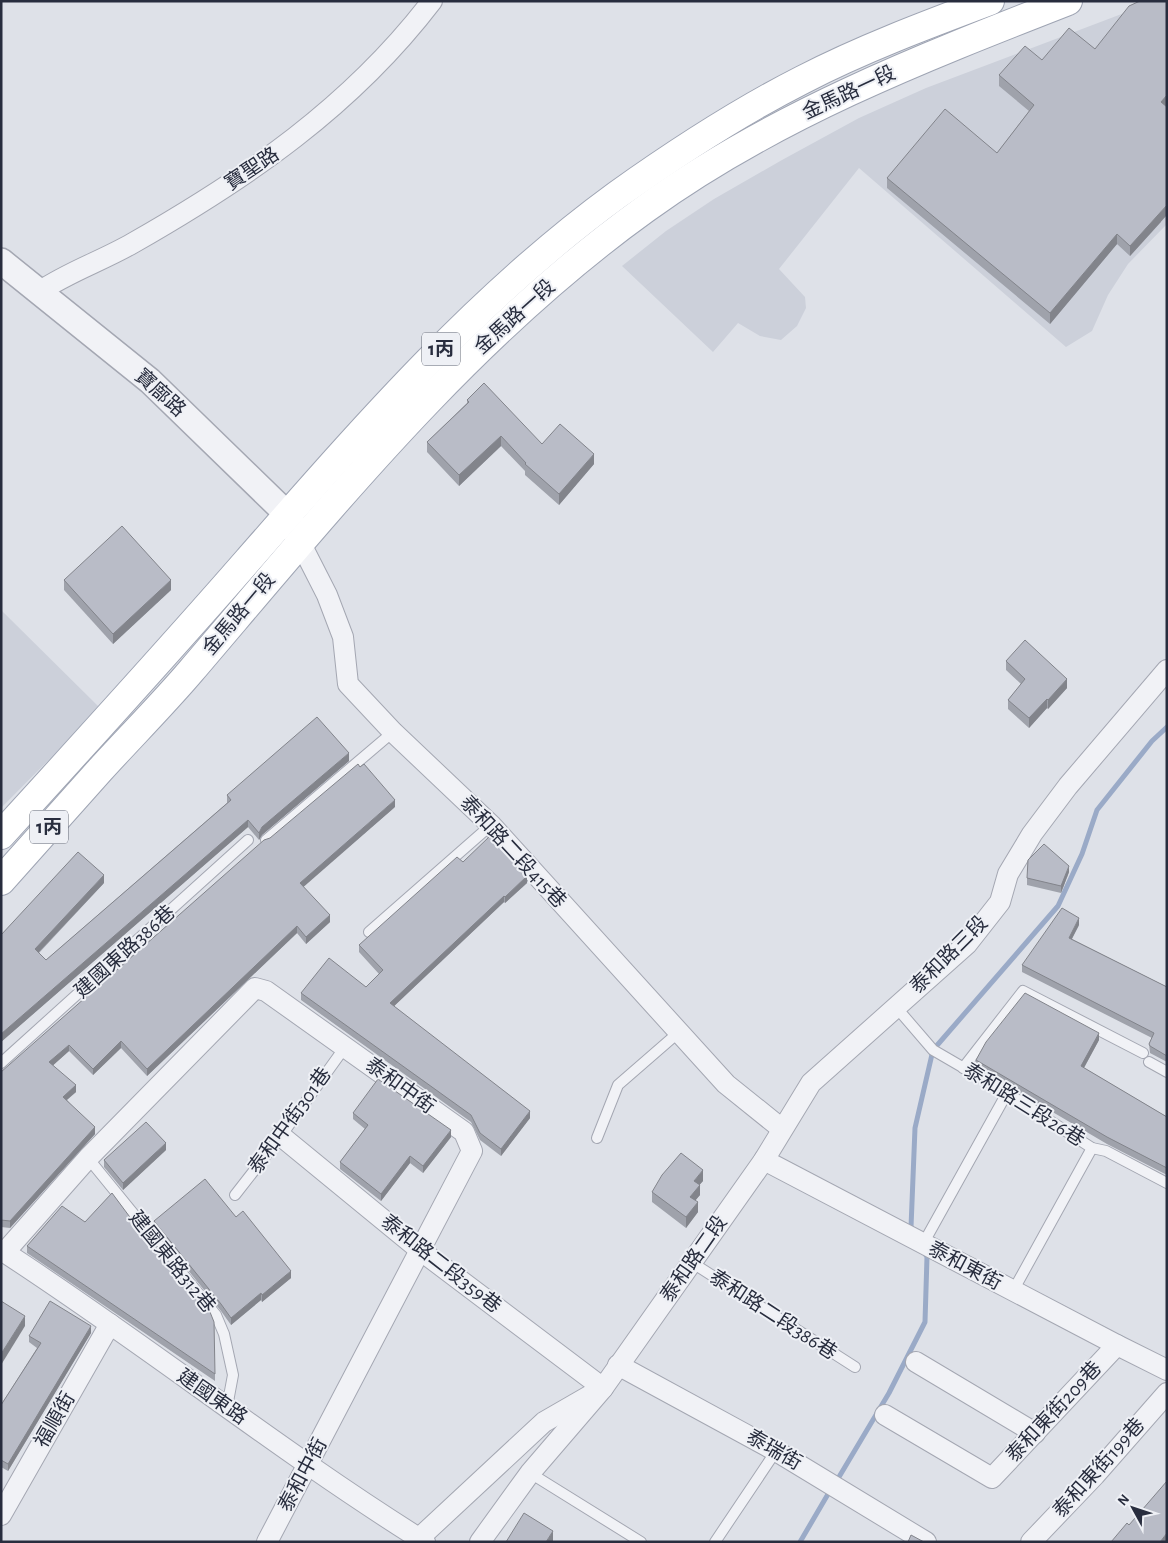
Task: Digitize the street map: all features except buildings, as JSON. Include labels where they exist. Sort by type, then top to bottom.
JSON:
[{"type":"main road","name":"金馬路一段","points":[[1,835],[403,387],[460,330],[561,239],[617,196],[724,124],[802,80],[862,51],[990,1]]},
{"type":"main road","name":"金馬路一段","points":[[1,881],[187,676],[300,542],[367,467],[482,346],[518,312],[588,252],[646,208],[726,155],[774,128],[855,88],[1068,1]]},
{"type":"street","name":"寶聖路","points":[[38,292],[59,279],[123,249],[179,217],[269,159],[304,132],[369,74],[409,32],[432,1]]},
{"type":"street","name":"寶廍路","points":[[1,261],[150,381],[288,515],[300,542]]},
{"type":"street","name":"泰和路二段415巷","points":[[300,542],[327,595],[344,637],[348,684],[393,732],[491,825],[726,1084],[782,1129]]},
{"type":"street","name":"泰和路三段","points":[[782,1129],[811,1083],[967,944],[1000,902],[1008,874],[1032,834],[1068,786],[1167,670]]},
{"type":"street","name":"泰和中街","points":[[3,1251],[88,1158],[254,988],[266,991],[464,1132],[472,1151],[267,1542]]},
{"type":"street","name":"泰和路二段","points":[[480,1542],[530,1473],[603,1388],[764,1160],[782,1129]]},
{"type":"street","name":"泰和路二段359巷","points":[[281,1136],[420,1250],[603,1388]]},
{"type":"street","name":"泰和東街","points":[[764,1160],[1167,1370]]},
{"type":"street","name":"建國東路","points":[[3,1251],[420,1541]]},
{"type":"street","name":"福順街","points":[[1,1515],[110,1324]]},
{"type":"street","name":"泰和東街209巷","points":[[885,1415],[992,1478],[1116,1345]]},
{"type":"street","points":[[916,1362],[1035,1433]]},
{"type":"street","name":"泰瑞街","points":[[618,1365],[776,1451],[926,1542]]},
{"type":"street","name":"泰和路二段","points":[[420,1541],[544,1422],[603,1388]]},
{"type":"street","name":"泰和東街199巷","points":[[1031,1542],[1095,1475],[1167,1393]]},
{"type":"lane","points":[[266,840],[393,732]]},
{"type":"lane","points":[[369,932],[491,825]]},
{"type":"lane","name":"建國東路386巷","points":[[1,1064],[248,840]]},
{"type":"lane","points":[[963,1068],[1024,990],[1143,1053]]},
{"type":"lane","name":"泰和路三段26巷","points":[[896,1006],[933,1050],[1007,1093],[1092,1148],[1106,1150],[1167,1183]]},
{"type":"lane","points":[[597,1138],[618,1085],[679,1032]]},
{"type":"lane","name":"泰和中街301巷","points":[[235,1195],[281,1136],[345,1047]]},
{"type":"lane","points":[[1149,1062],[1167,1072]]},
{"type":"lane","points":[[916,1240],[1007,1093]]},
{"type":"lane","points":[[1013,1291],[1092,1148]]},
{"type":"lane","name":"建國東路312巷","points":[[88,1158],[216,1315],[224,1334],[233,1375],[228,1407]]},
{"type":"lane","name":"泰和路二段386巷","points":[[691,1262],[854,1367]]},
{"type":"lane","points":[[715,1542],[776,1451]]},
{"type":"lane","points":[[530,1473],[641,1542]]},
{"type":"shaded area","points":[[1156,1],[1167,1],[1167,224],[1128,264],[1108,295],[1092,331],[1066,347],[859,168],[779,269],[805,297],[806,308],[797,326],[781,340],[760,336],[738,323],[713,352],[622,266],[666,231],[714,199],[859,118],[926,88]]},
{"type":"shaded area","points":[[1,610],[100,708],[1,808]]},
{"type":"waterway","points":[[913,1231],[911,1227],[915,1128],[933,1050],[1058,906],[1082,854],[1097,810],[1152,741],[1167,727]]},
{"type":"waterway","points":[[836,1482],[889,1393],[925,1322],[927,1257],[924,1252]]},
{"type":"waterway","points":[[800,1542],[831,1489]]}]
